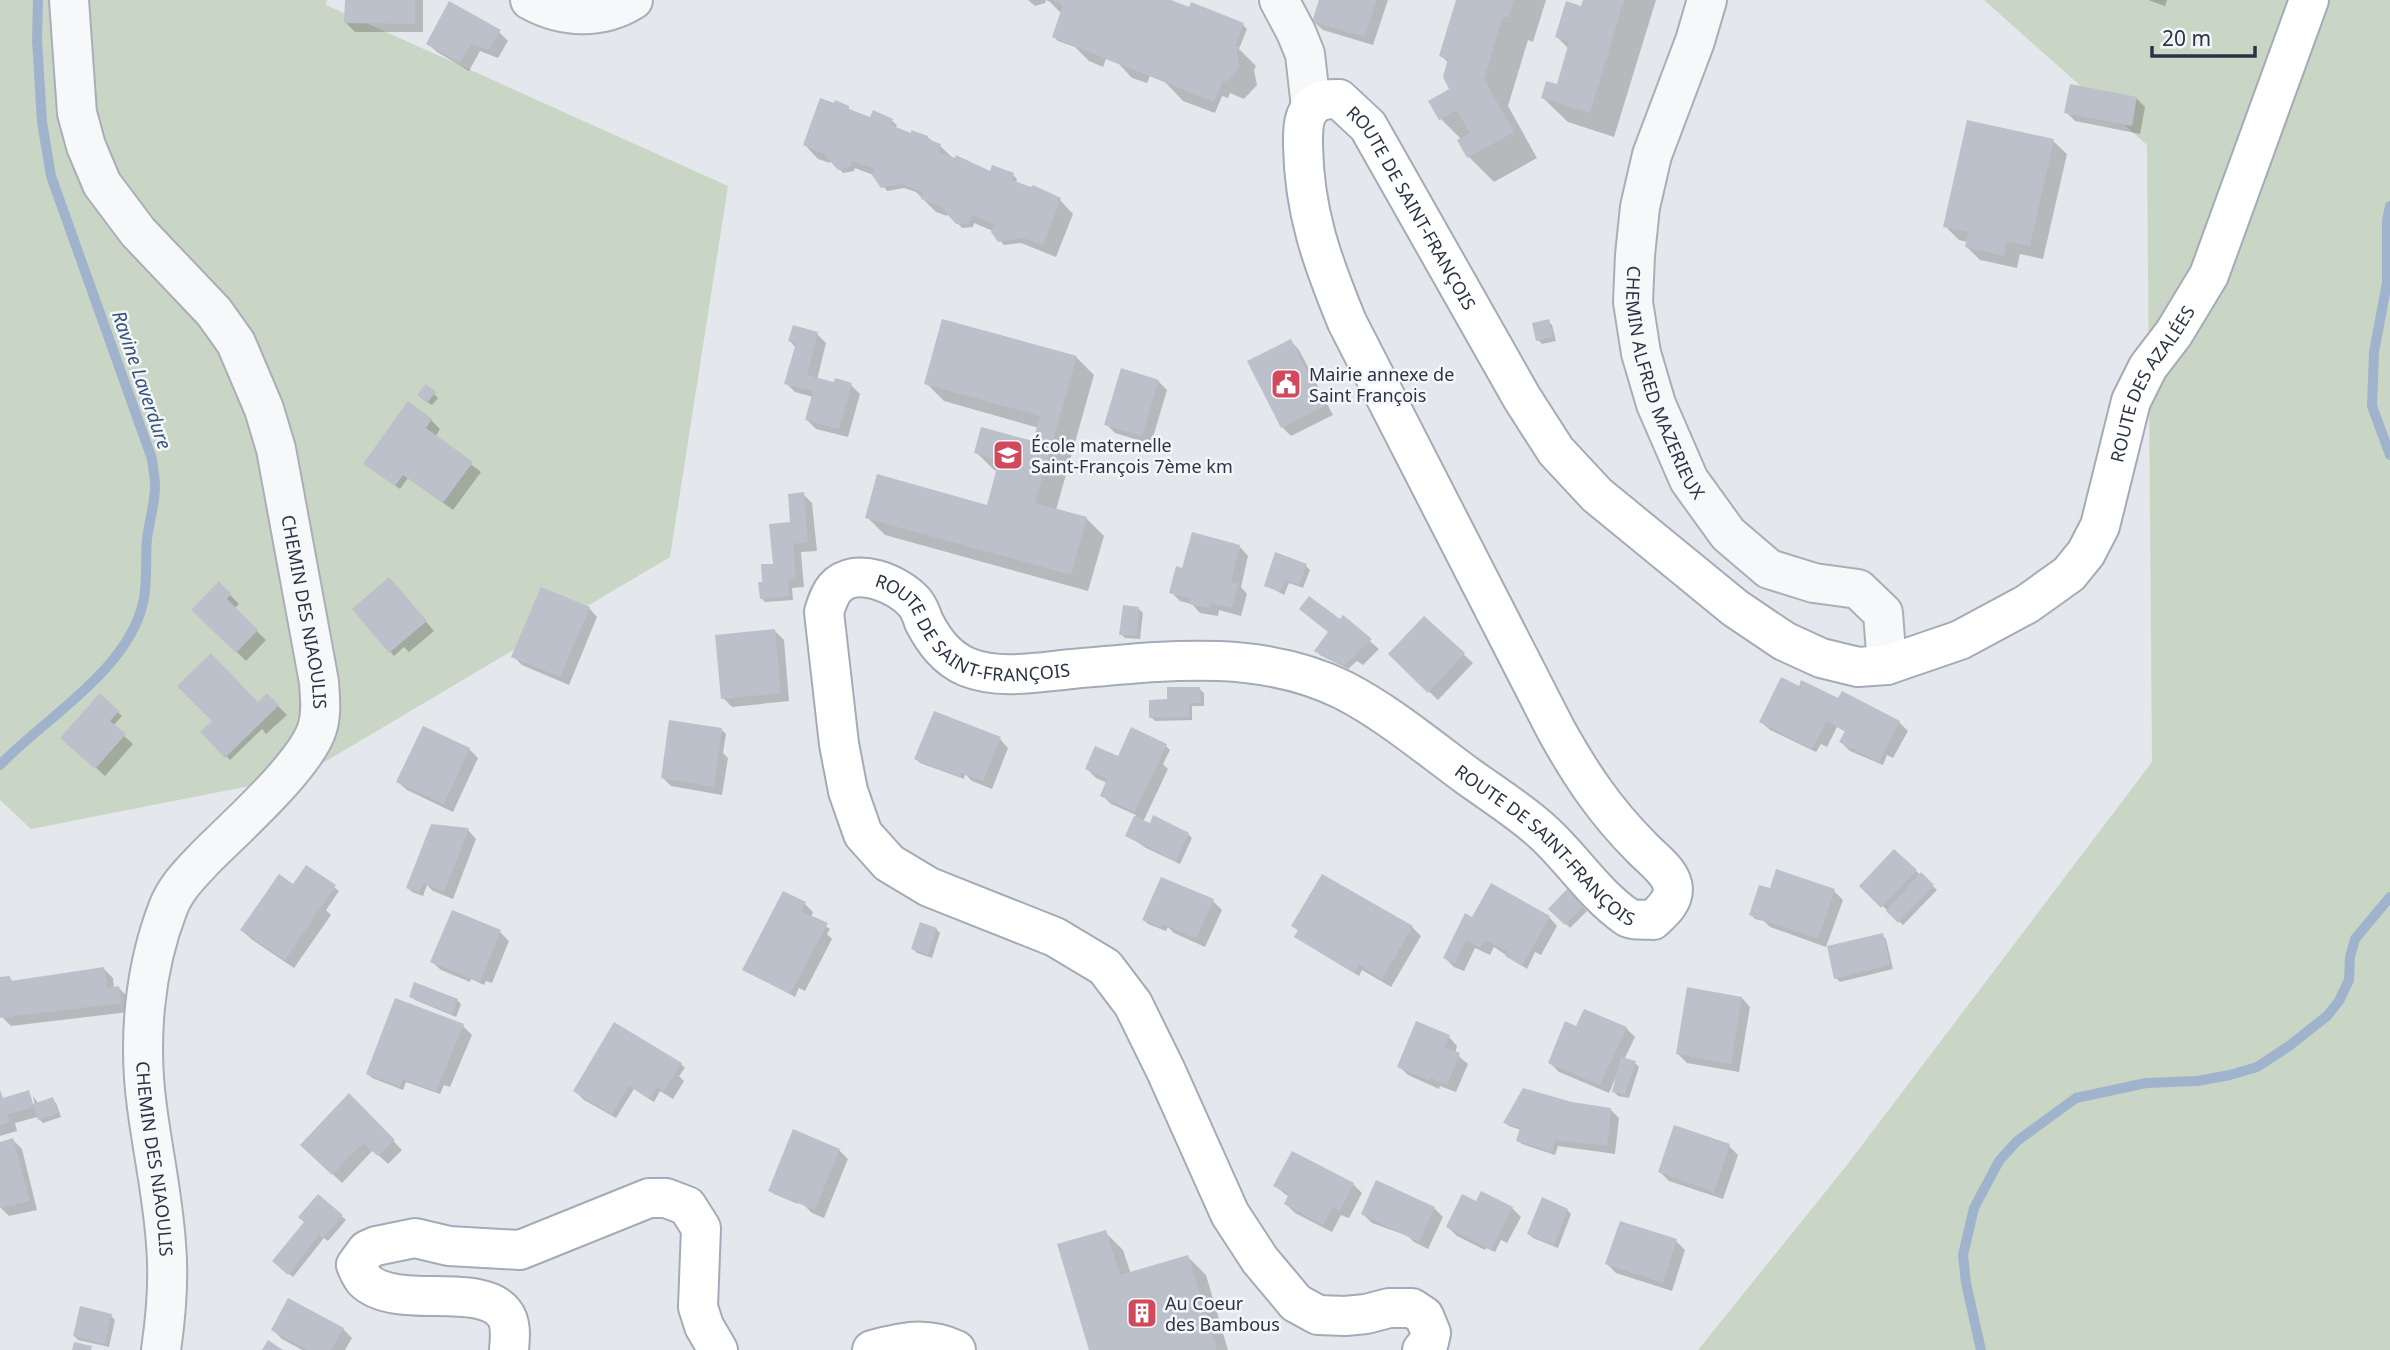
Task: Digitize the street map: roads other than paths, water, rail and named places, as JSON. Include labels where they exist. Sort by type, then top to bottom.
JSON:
[{"type":"main road","name":"ROUTE DES AZALÉES","points":[[1887,665],[1961,640],[2027,604],[2068,574],[2086,553],[2100,526],[2132,401],[2148,367],[2174,333],[2209,275],[2239,199],[2309,0]]},
{"type":"main road","name":"ROUTE DE SAINT-FRANÇOIS","points":[[1422,1350],[1432,1333],[1424,1316],[1412,1308],[1389,1308],[1345,1316],[1318,1315],[1296,1303],[1281,1285],[1252,1249],[1230,1214],[1166,1070],[1133,1004],[1105,967],[1055,937],[929,887],[889,863],[863,834],[848,791],[839,744],[824,612],[829,596],[836,586],[848,579],[879,581],[898,590],[915,604],[933,639],[948,656],[967,667],[995,673],[1023,674],[1166,661],[1234,661],[1292,670],[1342,690],[1382,713],[1544,833],[1604,897],[1630,919],[1653,920],[1669,904],[1673,890],[1668,874],[1615,820],[1584,781],[1347,322],[1324,264],[1309,213],[1304,171],[1303,125],[1311,107],[1326,99],[1339,99],[1368,126],[1522,398],[1556,451],[1597,495],[1734,608],[1784,641],[1821,657],[1858,667],[1887,665]]},
{"type":"main road","points":[[509,1350],[510,1328],[505,1313],[484,1299],[404,1295],[377,1287],[364,1280],[356,1265],[361,1256],[376,1246],[415,1238],[449,1247],[520,1250],[649,1198],[666,1198],[687,1206],[701,1228],[698,1307],[704,1326],[718,1350]]},
{"type":"main road","points":[[872,1350],[909,1340],[956,1350]]},
{"type":"street","name":"CHEMIN DES NIAOULIS","points":[[69,0],[77,113],[86,146],[102,184],[138,232],[214,312],[236,343],[264,409],[276,449],[320,682],[321,706],[317,730],[307,751],[182,882],[169,906],[159,936],[146,992],[144,1049],[147,1106],[167,1247],[166,1304],[161,1350]]},
{"type":"street","points":[[530,0],[544,8],[572,14],[598,15],[621,8],[633,0]]},
{"type":"street","name":"CHEMIN ALFRED MAZERIEUX","points":[[1707,0],[1695,41],[1652,155],[1640,207],[1633,302],[1641,354],[1656,404],[1689,480],[1728,534],[1769,569],[1814,583],[1858,589],[1883,613],[1887,665]]},
{"type":"street","points":[[1294,10],[1305,54],[1311,107]]},
{"type":"waterway","name":"Ravine Laverdure","points":[[0,765],[83,692],[120,650],[134,628],[145,595],[147,539],[155,493],[152,459],[51,176],[42,122],[37,40],[38,0]]},
{"type":"waterway","points":[[2390,206],[2387,220],[2387,283],[2374,352],[2372,406],[2390,455]]},
{"type":"waterway","points":[[1981,1350],[1966,1283],[1963,1255],[1974,1208],[1999,1161],[2017,1141],[2076,1098],[2146,1083],[2197,1081],[2257,1067],[2327,1016],[2339,1001],[2349,980],[2350,957],[2355,939],[2390,897]]},
{"type":"place","name":"Mairie annexe de Saint François","points":[[1286,384]]},
{"type":"place","name":"École maternelle Saint-François 7ème km","points":[[1008,455]]},
{"type":"place","name":"Au Coeur des Bambous","points":[[1142,1313]]}]
